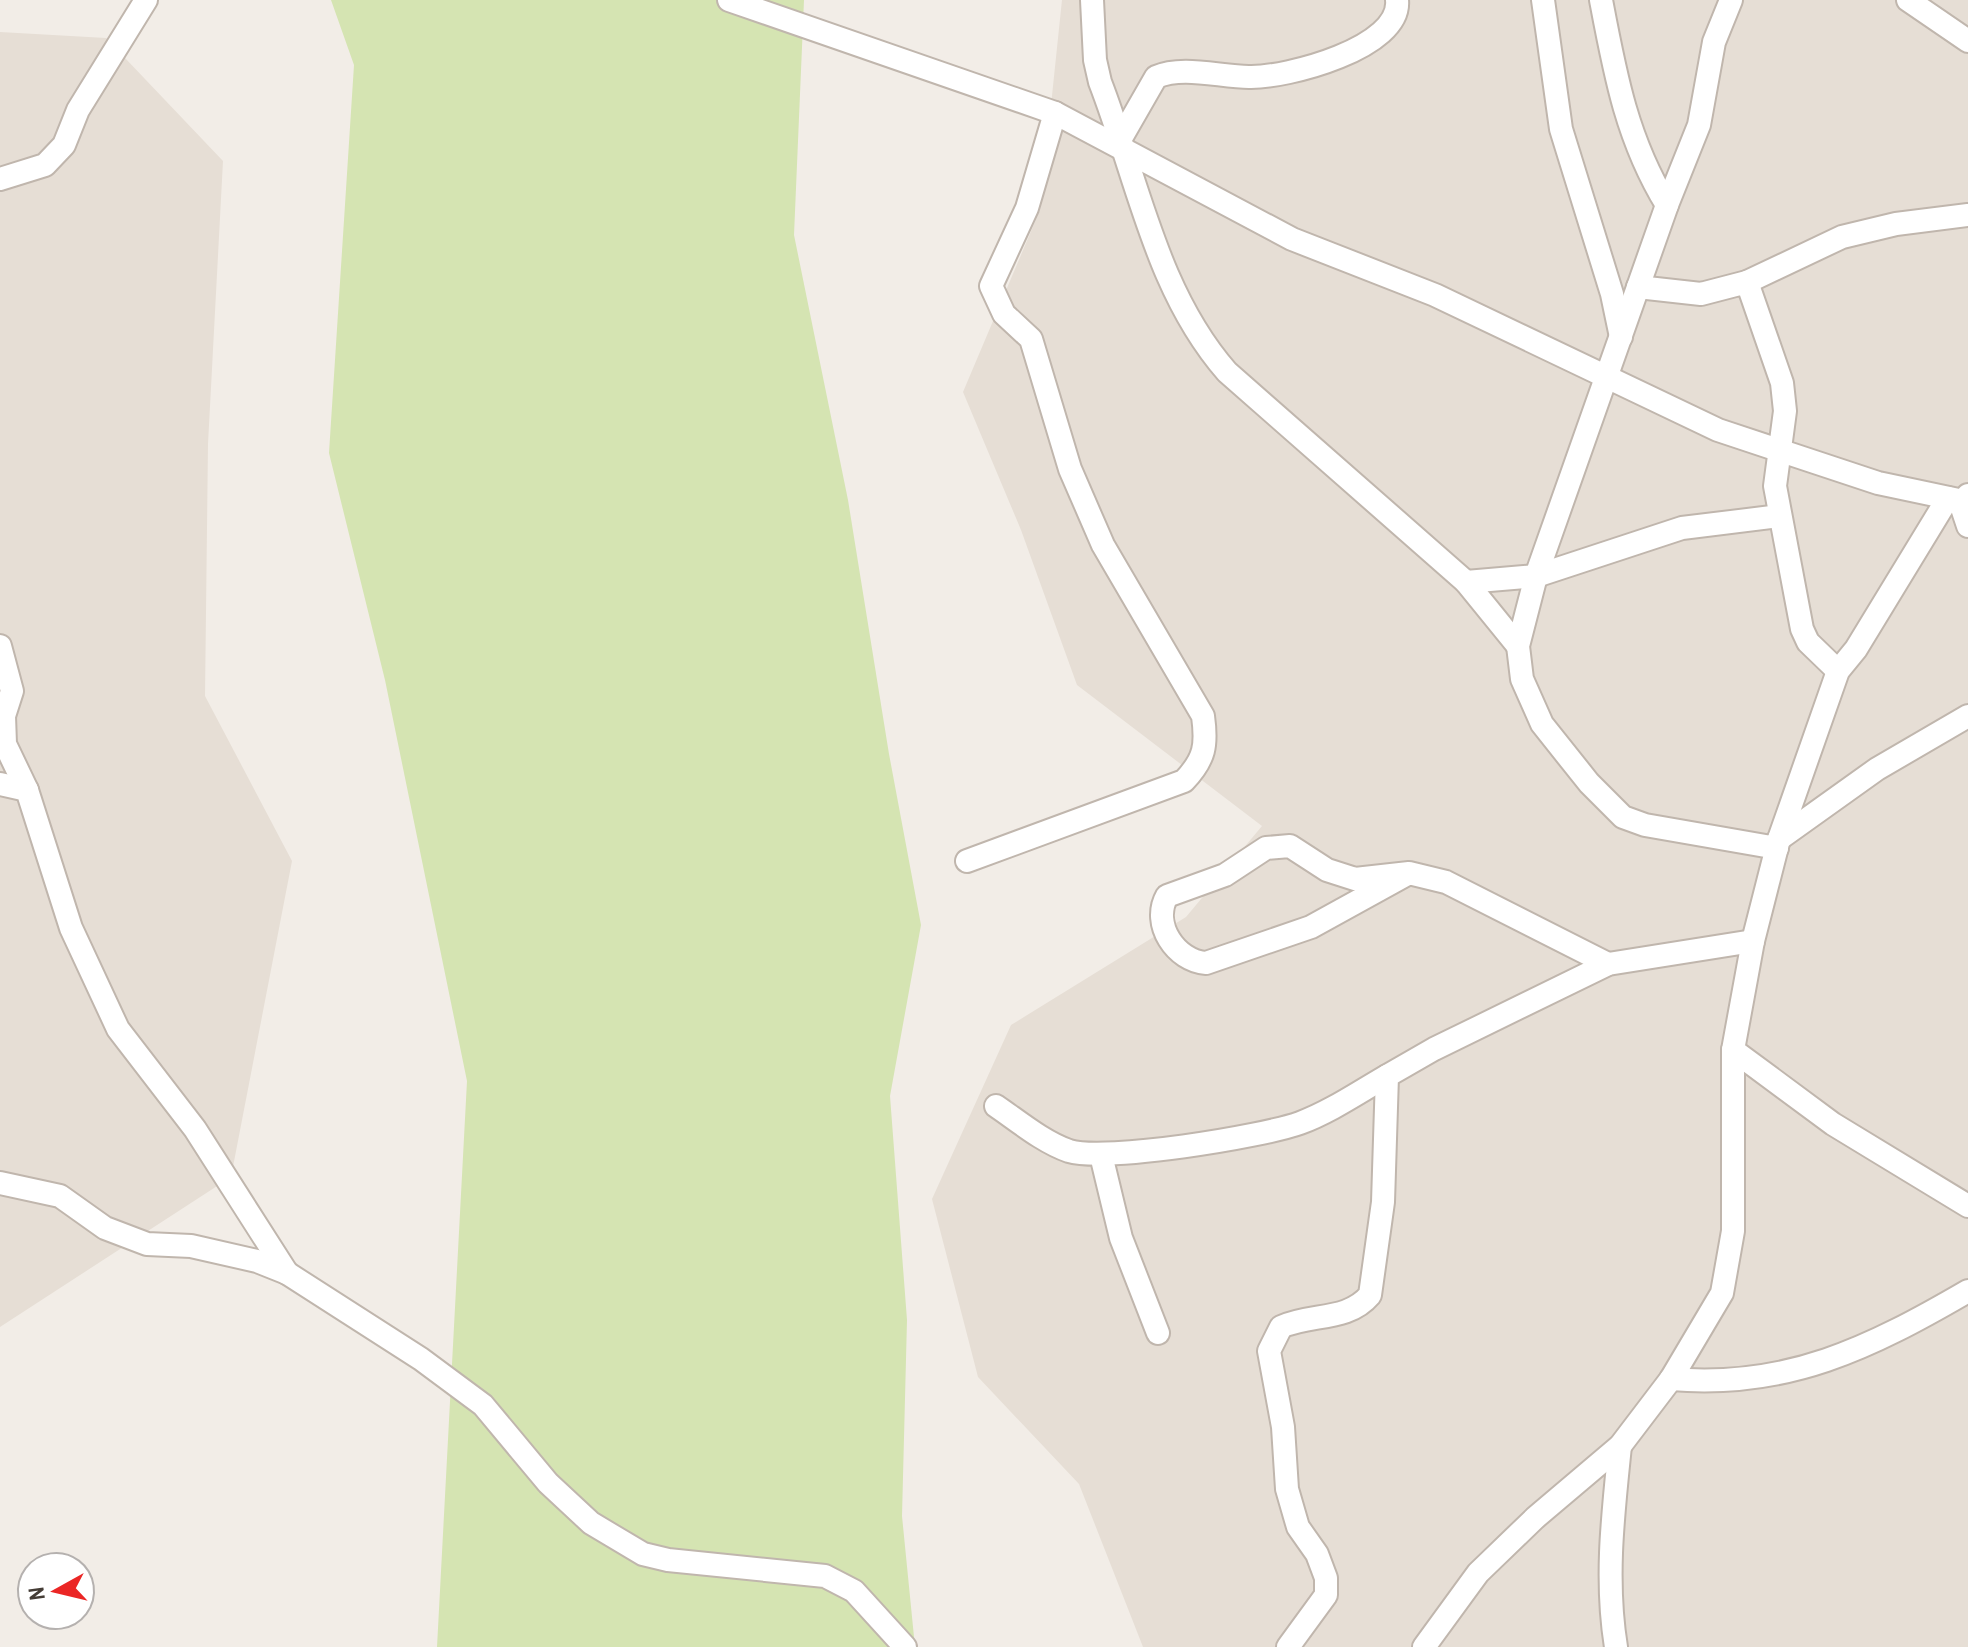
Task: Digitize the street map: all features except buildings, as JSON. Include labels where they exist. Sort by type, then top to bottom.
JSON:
[{"type":"street","points":[[0,179],[45,165],[64,145],[78,110],[146,0]]},
{"type":"street","points":[[729,0],[1055,113],[1123,142],[1292,239],[1435,295],[1718,430],[1878,483],[1962,499]]},
{"type":"street","points":[[1092,0],[1095,60],[1161,264],[1208,351],[1227,372],[1466,582],[1518,646]]},
{"type":"street","points":[[1123,142],[1156,77],[1204,73],[1251,77],[1302,70],[1379,37],[1393,21],[1397,0]]},
{"type":"street","points":[[1543,0],[1561,129],[1612,294],[1621,338]]},
{"type":"street","points":[[1601,0],[1630,130],[1641,162],[1667,205]]},
{"type":"street","points":[[1731,0],[1714,42],[1699,125],[1667,205],[1609,379],[1536,576],[1518,646],[1522,679],[1542,724],[1589,783],[1623,817],[1645,825],[1778,844],[1877,769],[1968,716]]},
{"type":"street","points":[[1908,0],[1968,41]]},
{"type":"street","points":[[967,861],[1184,781],[1200,764],[1207,742],[1203,716],[1103,545],[1070,469],[1031,339],[1004,314],[991,286],[1027,208],[1055,113]]},
{"type":"street","points":[[1638,287],[1701,294],[1747,282],[1842,237],[1896,224],[1968,215]]},
{"type":"street","points":[[1747,282],[1782,383],[1785,411],[1775,486],[1802,629],[1808,642],[1838,671]]},
{"type":"street","points":[[1962,499],[1963,518],[1968,526]]},
{"type":"street","points":[[1424,1647],[1478,1573],[1535,1518],[1620,1446],[1671,1379],[1722,1293],[1733,1231],[1733,1050],[1753,941],[1778,844],[1838,671],[1962,499]]},
{"type":"street","points":[[1466,582],[1536,576],[1682,528],[1780,516]]},
{"type":"street","points":[[0,646],[12,691],[4,716],[5,744],[27,790],[71,928],[118,1029],[195,1129],[287,1273]]},
{"type":"street","points":[[0,784],[27,790]]},
{"type":"street","points":[[1409,873],[1311,927],[1206,963],[1191,962],[1178,955],[1162,914],[1167,896],[1225,875],[1276,845],[1290,846],[1327,870],[1355,879],[1409,873],[1446,882],[1608,964]]},
{"type":"street","points":[[996,1106],[1055,1144],[1071,1151],[1101,1155],[1268,1133],[1303,1122],[1434,1049],[1608,964],[1753,941]]},
{"type":"street","points":[[1733,1050],[1833,1124],[1968,1206]]},
{"type":"street","points":[[1288,1647],[1326,1595],[1326,1578],[1317,1554],[1298,1527],[1287,1489],[1283,1427],[1269,1351],[1281,1327],[1295,1321],[1343,1314],[1360,1307],[1370,1295],[1383,1202],[1387,1076]]},
{"type":"street","points":[[1101,1155],[1121,1238],[1158,1333]]},
{"type":"street","points":[[0,1183],[60,1196],[105,1228],[147,1244],[191,1246],[257,1261],[287,1273],[421,1359],[483,1405],[548,1483],[591,1523],[643,1554],[668,1560],[825,1576],[854,1591],[905,1647]]},
{"type":"street","points":[[1671,1379],[1749,1381],[1809,1369],[1897,1333],[1968,1291]]},
{"type":"street","points":[[1616,1647],[1611,1616],[1610,1548],[1620,1446]]},
{"type":"shaded area","points":[[1062,0],[1968,0],[1968,1647],[1143,1647],[1079,1484],[978,1377],[932,1199],[1011,1025],[1186,917],[1262,826],[1077,685],[1021,530],[963,392],[1040,210]]},
{"type":"shaded area","points":[[0,32],[106,38],[223,161],[208,444],[205,696],[292,861],[231,1177],[0,1327]]},
{"type":"green space","points":[[331,0],[804,0],[794,235],[848,500],[889,754],[921,925],[890,1096],[907,1320],[902,1516],[915,1647],[437,1647],[467,1081],[385,680],[329,453],[354,65]]}]
